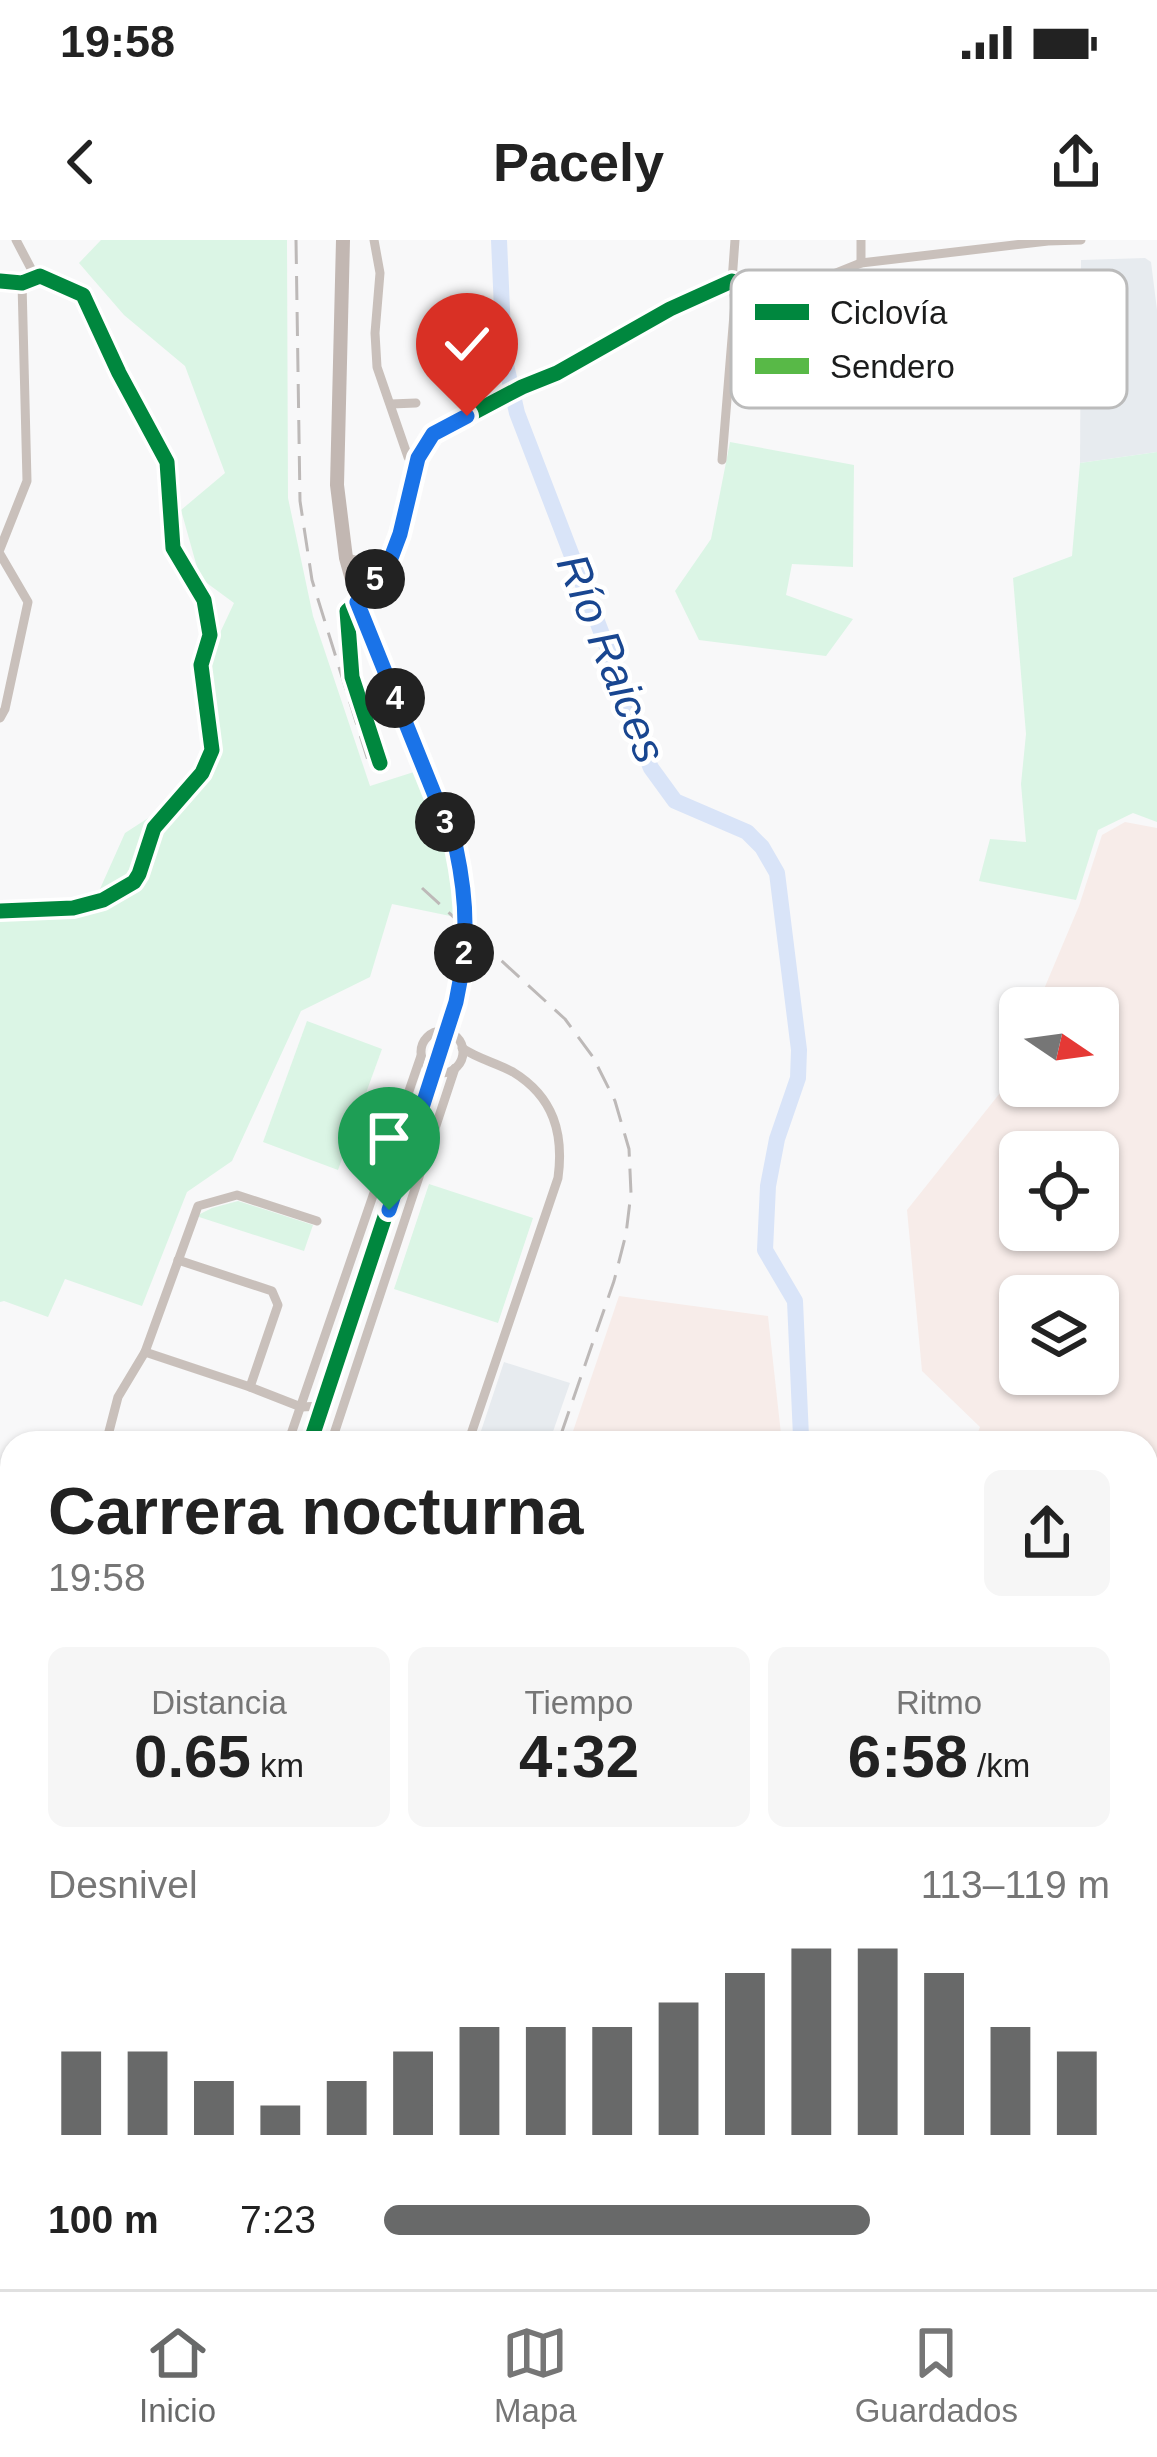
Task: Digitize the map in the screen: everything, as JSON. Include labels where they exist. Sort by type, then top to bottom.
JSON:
[{"type":"main road","points":[[314,1431],[447,1032],[465,944],[464,888],[456,848],[357,602],[346,558],[337,485],[343,240]]},
{"type":"street","points":[[16,240],[36,278]]},
{"type":"street","points":[[374,240],[380,273],[374,333],[377,367],[415,469]]},
{"type":"street","points":[[732,270],[734,240]]},
{"type":"street","points":[[861,240],[861,263]]},
{"type":"street","points":[[844,270],[861,263],[1081,240]]},
{"type":"street","points":[[0,281],[22,284],[40,276],[83,296],[167,462],[173,548],[204,600],[210,635],[201,665],[212,750],[202,773],[154,828],[134,882],[104,900],[73,908],[0,911]]},
{"type":"street","points":[[380,763],[349,662],[347,611],[365,600],[391,558],[418,458],[433,434],[731,280]]},
{"type":"street","points":[[0,718],[28,602],[0,551],[27,482],[22,284]]},
{"type":"street","points":[[722,460],[731,342]]},
{"type":"street","points":[[391,404],[416,403]]},
{"type":"street","points":[[346,558],[382,566]]},
{"type":"street","points":[[334,1431],[455,1068],[462,1059],[457,1038],[447,1032],[433,1033],[421,1048],[423,1062],[434,1072],[455,1068]]},
{"type":"street","points":[[462,1048],[517,1074],[538,1094],[559,1132],[561,1157],[558,1178],[472,1431]]},
{"type":"street","points":[[292,1431],[421,1055]]},
{"type":"street","points":[[109,1431],[118,1397],[145,1352],[198,1206],[236,1196],[317,1222]]},
{"type":"street","points":[[178,1260],[272,1291],[278,1305],[250,1387]]},
{"type":"street","points":[[145,1352],[301,1407],[322,1405],[339,1412]]},
{"type":"shaded area","points":[[1145,258],[1151,262],[1157,310],[1157,452],[1080,463],[1080,408],[1127,408],[1127,270],[1081,270],[1081,260]]},
{"type":"shaded area","points":[[1125,822],[1157,828],[1157,1431],[978,1431],[980,1427],[922,1371],[907,1210],[999,1094],[999,1107],[1119,1107],[1119,987],[1045,987],[1102,835]]},
{"type":"shaded area","points":[[619,1296],[768,1316],[781,1431],[573,1431]]},
{"type":"shaded area","points":[[504,1362],[570,1383],[553,1431],[481,1431]]},
{"type":"green space","points":[[101,240],[287,240],[288,498],[313,616],[370,786],[417,771],[450,847],[460,918],[392,904],[370,977],[301,1011],[232,1161],[187,1192],[142,1306],[65,1279],[48,1317],[0,1302],[0,920],[95,900],[125,833],[207,780],[204,667],[234,603],[200,578],[181,510],[225,473],[185,366],[124,315],[79,263]]},
{"type":"green space","points":[[730,442],[854,465],[853,567],[792,564],[786,595],[853,619],[826,656],[699,640],[675,591],[711,539]]},
{"type":"green space","points":[[1157,452],[1157,822],[1133,813],[1098,830],[1076,900],[979,881],[990,839],[1026,842],[1021,784],[1026,734],[1013,578],[1072,556],[1080,463]]},
{"type":"green space","points":[[307,1021],[382,1049],[338,1170],[263,1142]]},
{"type":"green space","points":[[429,1184],[533,1218],[498,1323],[394,1289]]},
{"type":"green space","points":[[238,1201],[313,1225],[304,1251],[196,1216]]},
{"type":"waterway","name":"Río Raices","points":[[499,240],[504,356],[517,413],[610,655],[617,689],[651,768],[675,801],[747,832],[777,873],[799,1050],[798,1078],[777,1139],[768,1186],[765,1250],[795,1301],[801,1431]]},
{"type":"railway","points":[[296,240],[300,501],[312,580],[370,767]]},
{"type":"railway","points":[[422,888],[565,1019],[593,1057],[615,1101],[629,1149],[626,1234],[562,1431]]},
{"type":"cycle path","points":[[0,281],[22,283],[40,276],[83,295],[167,462],[173,548],[204,600],[210,635],[201,665],[212,750],[202,773],[154,828],[134,882],[103,900],[73,908],[0,911]]},
{"type":"cycle path","points":[[380,763],[352,677],[347,611],[365,600],[391,558],[418,458],[433,434],[731,281]]},
{"type":"cycle path","points":[[314,1431],[456,1002],[464,943],[463,888],[456,848],[357,602]]},
{"type":"route","points":[[389,1210],[456,1002],[467,916],[456,848],[357,602],[365,600],[391,558],[418,458],[433,434],[467,416]]}]
